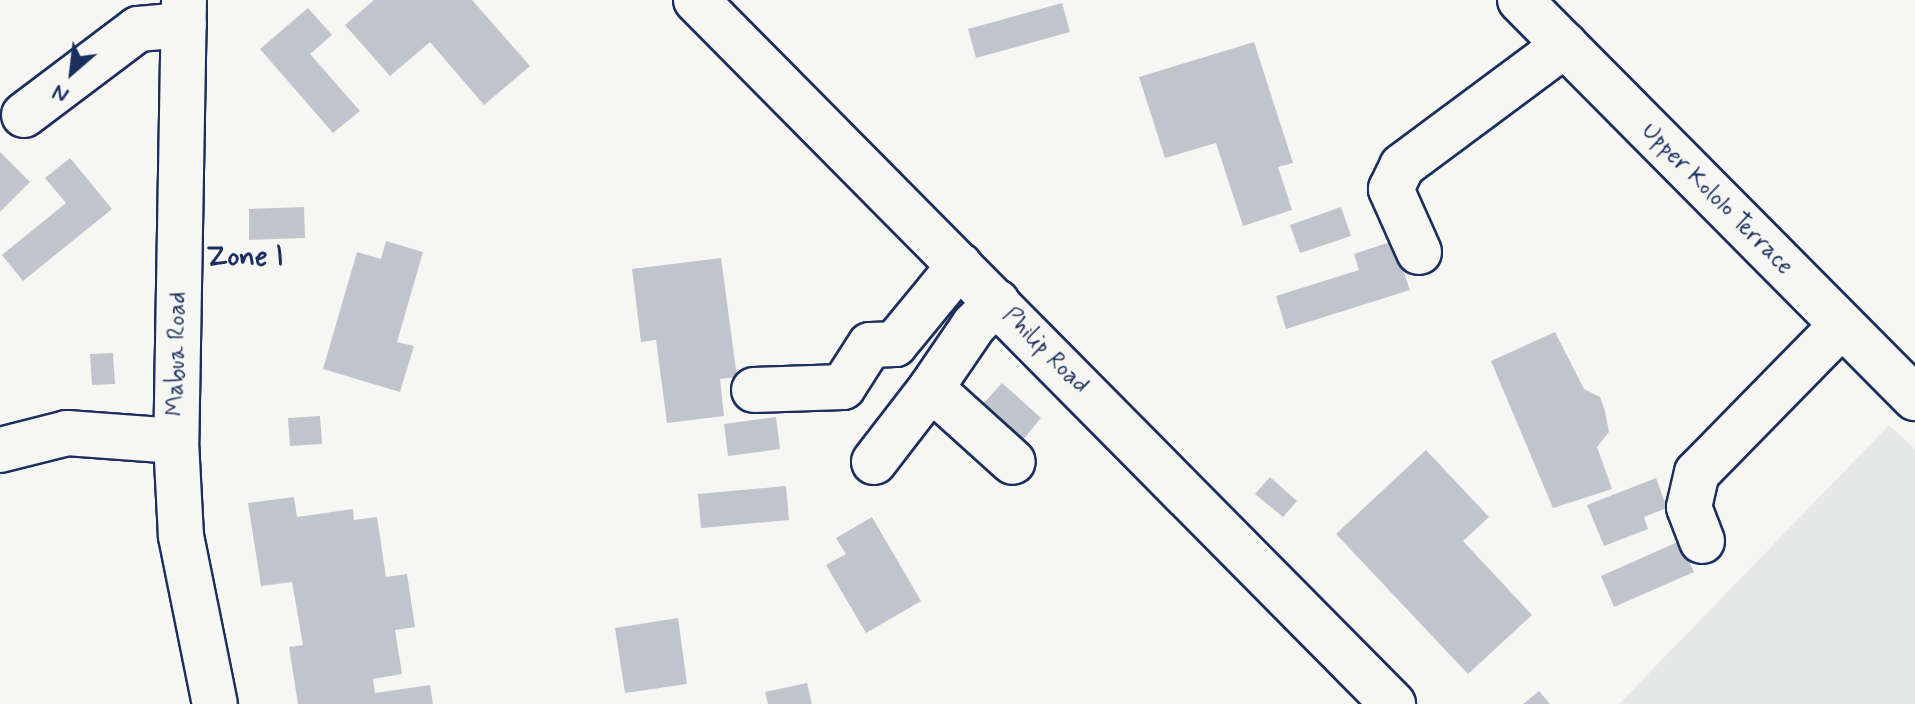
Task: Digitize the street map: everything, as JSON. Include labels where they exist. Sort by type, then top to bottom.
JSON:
[{"type":"street","name":"Philip Road","points":[[696,0],[1393,704]]},
{"type":"street","name":"Upper Kololo Terrace","points":[[1520,0],[1915,398]]},
{"type":"street","points":[[24,115],[138,29],[184,12]]},
{"type":"street","name":"Mabua Road","points":[[184,12],[176,441],[181,536],[215,704]]},
{"type":"street","points":[[1419,252],[1391,189],[1402,166],[1565,45]]},
{"type":"street","points":[[754,390],[843,387],[870,345],[895,344],[960,265]]},
{"type":"street","points":[[874,462],[931,388],[974,325],[997,302]]},
{"type":"street","points":[[1702,541],[1689,507],[1697,473],[1841,326]]},
{"type":"street","points":[[931,388],[1013,462]]},
{"type":"street","points":[[0,450],[67,433],[176,441]]},
{"type":"shaded area","points":[[1889,425],[1915,449],[1915,704],[1619,704]]},
{"type":"building","points":[[374,0],[472,0],[530,66],[484,105],[430,42],[390,76],[345,25]]},
{"type":"building","points":[[1062,3],[1070,32],[976,58],[968,29]]},
{"type":"building","points":[[308,8],[332,35],[310,54],[360,111],[333,133],[260,49]]},
{"type":"building","points":[[1254,42],[1293,163],[1278,167],[1292,210],[1243,226],[1216,143],[1165,158],[1139,77]]},
{"type":"building","points":[[0,152],[30,182],[0,212]]},
{"type":"building","points":[[70,158],[112,209],[23,281],[2,255],[66,203],[45,178]]},
{"type":"building","points":[[304,207],[305,238],[249,240],[249,209]]},
{"type":"building","points":[[1341,207],[1351,236],[1300,253],[1290,225]]},
{"type":"building","points":[[386,241],[423,252],[397,342],[414,346],[400,392],[323,369],[357,252],[381,259]]},
{"type":"building","points":[[1393,241],[1410,290],[1286,329],[1276,296],[1359,270],[1354,254]]},
{"type":"building","points":[[721,258],[737,377],[720,379],[724,416],[667,423],[656,340],[641,342],[632,269]]},
{"type":"building","points":[[1555,332],[1584,389],[1600,397],[1609,432],[1597,447],[1612,489],[1553,508],[1491,361]]},
{"type":"building","points":[[113,353],[115,384],[92,385],[90,354]]},
{"type":"building","points":[[1002,383],[1041,418],[1022,441],[982,405]]},
{"type":"building","points":[[320,416],[322,444],[290,446],[288,418]]},
{"type":"building","points":[[776,417],[780,449],[728,456],[724,424]]},
{"type":"building","points":[[1426,450],[1489,517],[1463,541],[1532,615],[1468,674],[1336,534]]},
{"type":"building","points":[[1270,477],[1297,501],[1283,517],[1255,494]]},
{"type":"building","points":[[1656,478],[1667,508],[1644,517],[1648,529],[1604,546],[1587,505]]},
{"type":"building","points":[[786,486],[789,520],[701,528],[698,494]]},
{"type":"building","points":[[294,497],[297,517],[353,509],[354,520],[377,517],[386,577],[407,574],[415,627],[395,630],[402,674],[373,679],[375,693],[430,685],[433,704],[298,704],[289,647],[303,645],[292,582],[261,586],[248,503]]},
{"type":"building","points":[[872,517],[921,601],[866,633],[826,565],[846,554],[836,538]]},
{"type":"building","points":[[1680,541],[1694,572],[1614,607],[1601,576]]},
{"type":"building","points":[[678,618],[687,684],[625,693],[615,628]]},
{"type":"building","points":[[807,683],[812,704],[768,704],[765,692]]},
{"type":"building","points":[[1539,691],[1550,704],[1523,704]]},
{"type":"district","name":"Zone I","points":[[245,258]]}]
